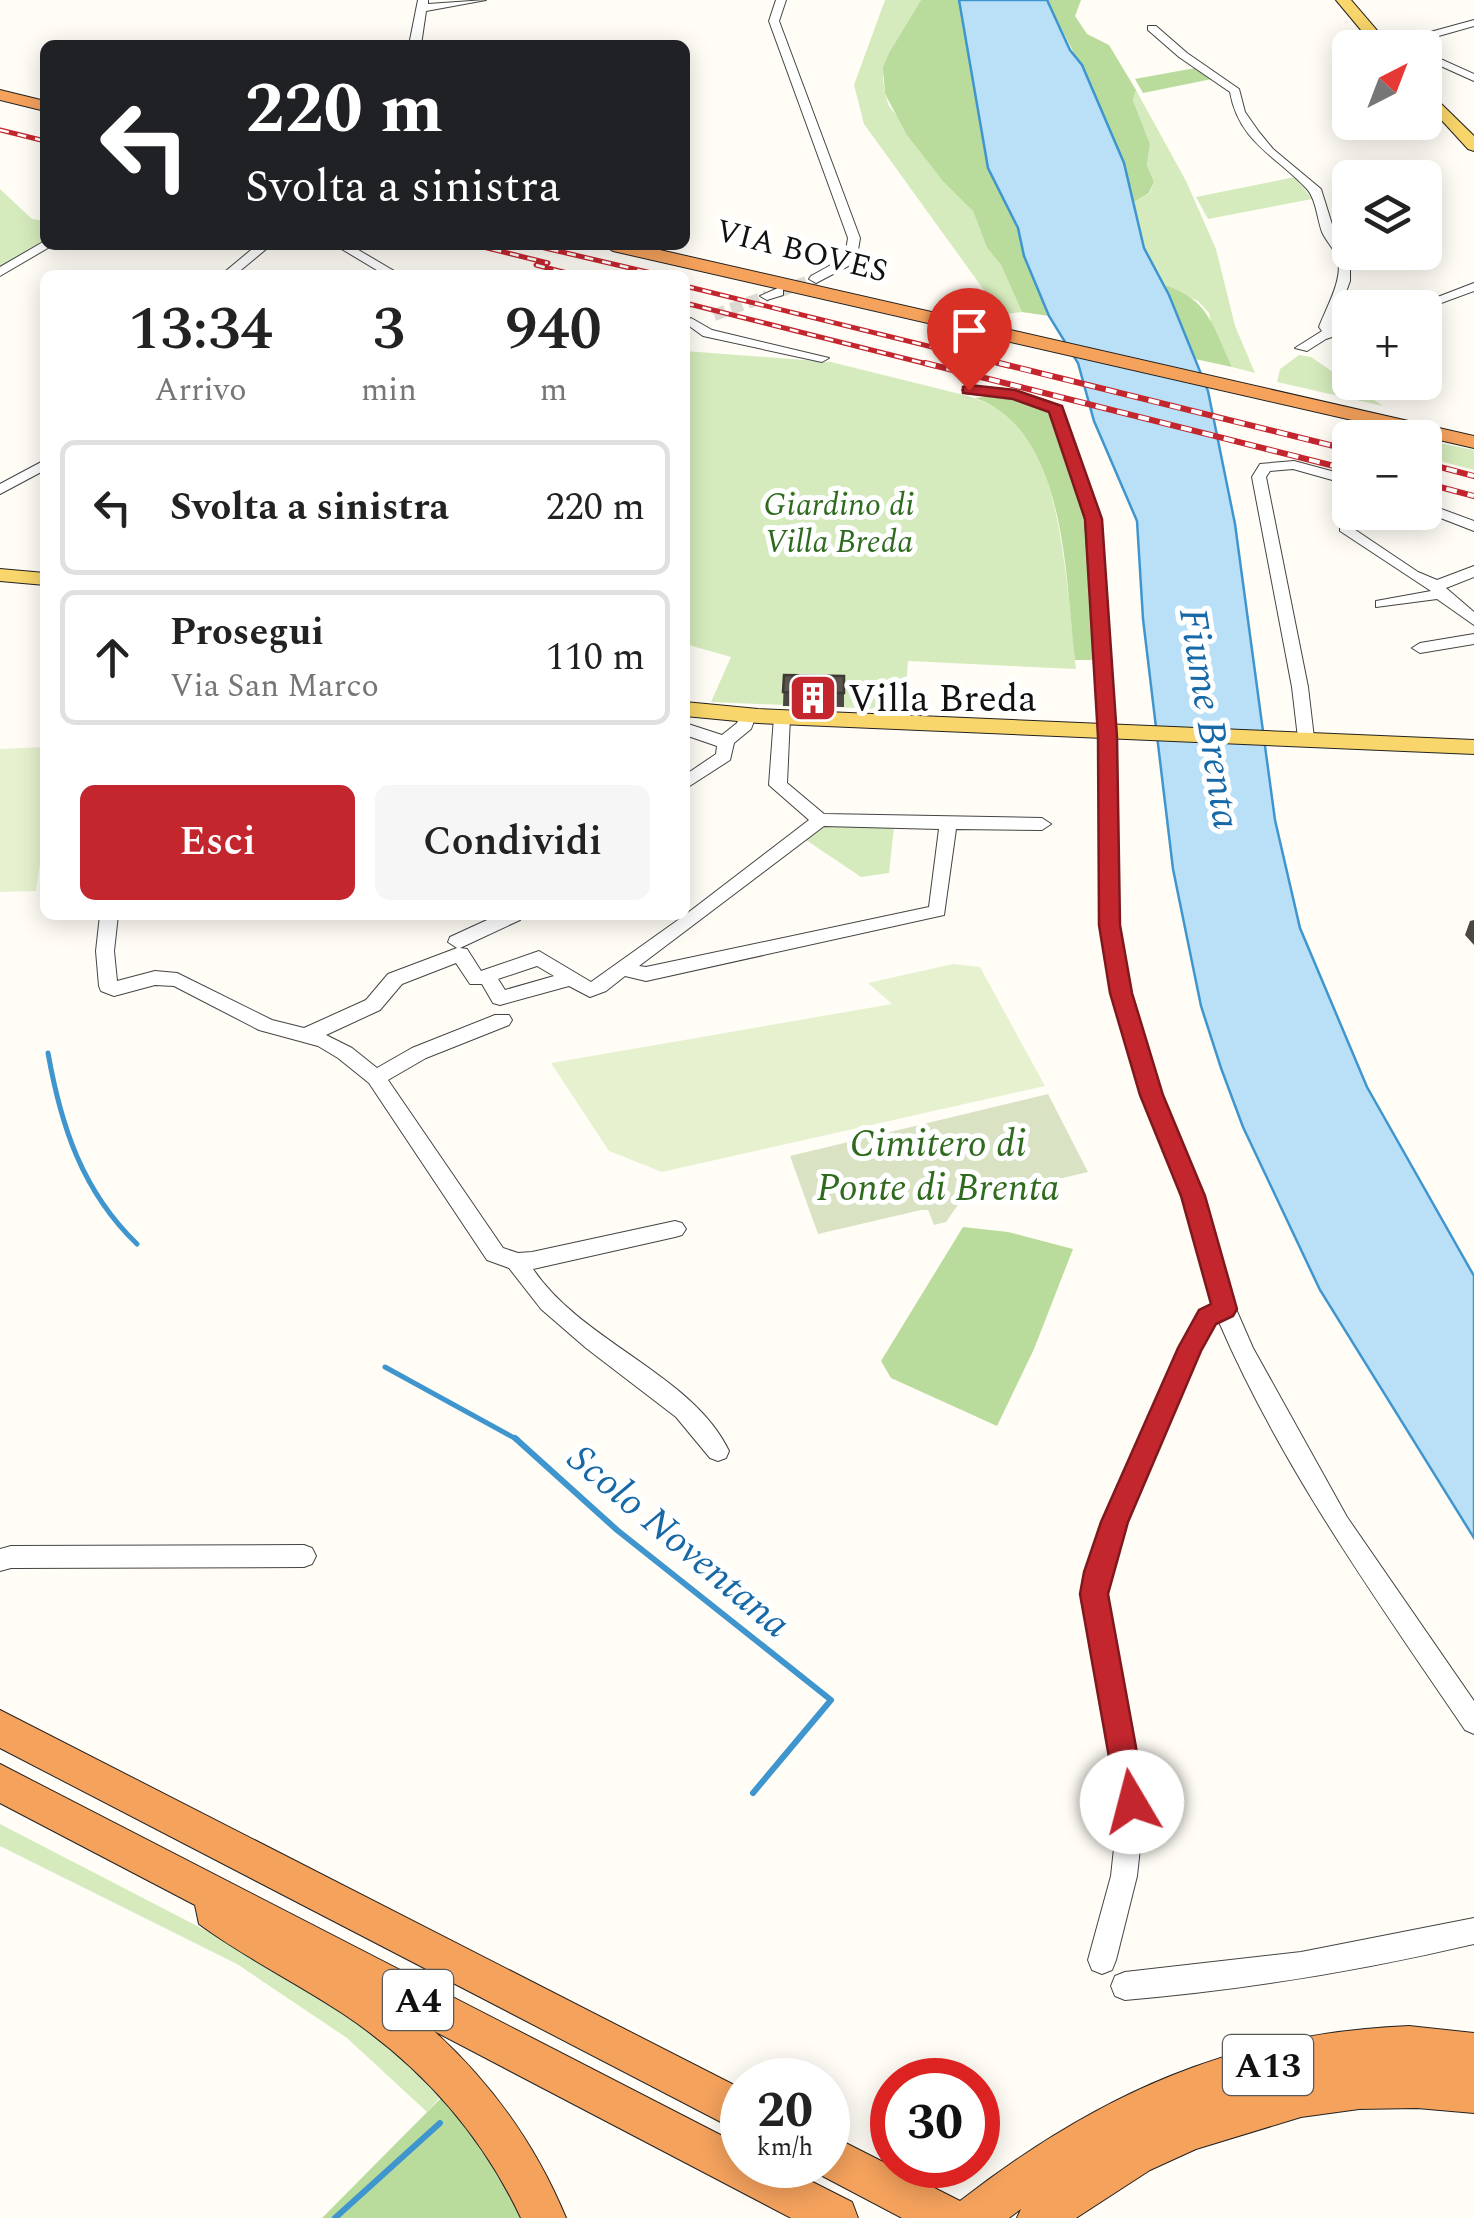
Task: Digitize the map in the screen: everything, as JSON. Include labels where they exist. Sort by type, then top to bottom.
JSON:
[{"type":"highway","points":[[0,86],[40,96]]},
{"type":"highway","points":[[0,95],[40,105]]},
{"type":"highway","name":"VIA BOVES","points":[[635,250],[1474,432]]},
{"type":"highway","name":"VIA BOVES","points":[[676,250],[1127,366],[1474,442]]},
{"type":"highway","name":"A4","points":[[0,1728],[720,2101]]},
{"type":"highway","name":"A4","points":[[0,1782],[836,2218]]},
{"type":"highway","points":[[143,1858],[251,1939],[355,1997],[433,2056],[484,2113],[508,2147],[544,2218]]},
{"type":"highway","name":"A13","points":[[1039,2218],[1091,2157],[1142,2108],[1249,2070],[1354,2050],[1420,2049],[1474,2054]]},
{"type":"highway","points":[[1091,2157],[1286,2100],[1355,2089],[1439,2088],[1474,2092]]},
{"type":"highway","name":"A13","points":[[974,2218],[1018,2181],[1091,2157]]},
{"type":"highway","points":[[850,2167],[947,2218]]},
{"type":"main road","points":[[1343,0],[1369,30]]},
{"type":"main road","points":[[1442,111],[1474,146]]},
{"type":"main road","points":[[0,575],[40,579]]},
{"type":"main road","points":[[690,710],[782,718],[1300,736],[1474,747]]},
{"type":"street","points":[[416,40],[422,4],[482,0]]},
{"type":"street","points":[[782,0],[774,21],[854,238],[851,259],[816,279]]},
{"type":"street","points":[[1442,32],[1474,23]]},
{"type":"street","points":[[1152,28],[1183,55],[1236,90],[1238,112],[1255,135],[1315,189],[1328,234],[1344,259],[1339,290]]},
{"type":"street","points":[[1442,63],[1474,78]]},
{"type":"street","points":[[0,272],[40,249]]},
{"type":"street","points":[[233,270],[258,250]]},
{"type":"street","points":[[350,250],[385,270]]},
{"type":"street","points":[[1442,298],[1474,287]]},
{"type":"street","points":[[1302,348],[1332,333],[1326,326],[1332,309]]},
{"type":"street","points":[[690,322],[714,315]]},
{"type":"street","points":[[690,324],[708,333],[822,358]]},
{"type":"street","points":[[969,390],[1044,402],[1056,410],[1063,420],[1090,506],[1116,730],[1110,925],[1121,993],[1152,1095],[1193,1196],[1225,1309],[1286,1432],[1339,1524],[1474,1722]]},
{"type":"street","points":[[1300,736],[1300,688],[1259,477],[1265,467],[1288,464],[1332,475]]},
{"type":"street","points":[[0,490],[40,467]]},
{"type":"street","points":[[1442,514],[1474,526]]},
{"type":"street","points":[[1348,530],[1438,590],[1474,620]]},
{"type":"street","points":[[1382,604],[1438,590],[1474,571]]},
{"type":"street","points":[[1420,648],[1474,638]]},
{"type":"street","points":[[690,730],[711,740],[726,741],[746,725],[748,716]]},
{"type":"street","points":[[782,718],[778,785],[820,820]]},
{"type":"street","points":[[690,780],[724,756],[726,741]]},
{"type":"street","points":[[690,917],[820,820],[1042,824]]},
{"type":"street","points":[[622,968],[646,974],[938,911],[948,823]]},
{"type":"street","points":[[108,920],[105,951],[108,986],[114,989],[167,977],[266,1025],[345,1053],[376,1078],[495,1254],[517,1262],[675,1229]]},
{"type":"street","points":[[457,942],[503,920]]},
{"type":"street","points":[[305,1036],[373,1004],[395,979],[460,954],[477,979],[487,976],[500,998],[568,978],[590,990],[686,920]]},
{"type":"street","points":[[376,1078],[419,1054],[502,1020]]},
{"type":"street","points":[[517,1262],[532,1285],[560,1310],[616,1359],[687,1412],[718,1451]]},
{"type":"street","points":[[1102,1960],[1124,1876],[1132,1802],[1094,1594],[1098,1572],[1114,1522],[1190,1348],[1208,1317],[1225,1309]]},
{"type":"street","points":[[0,1560],[304,1556]]},
{"type":"street","points":[[1124,1986],[1215,1979],[1384,1953],[1474,1931]]},
{"type":"green space","points":[[885,0],[921,0],[890,51],[883,78],[889,106],[973,211],[987,248],[1001,265],[1022,312],[988,316],[989,297],[864,124],[854,85]]},
{"type":"green space","points":[[921,0],[959,0],[988,168],[1018,228],[1024,256],[1049,316],[1022,312],[1001,265],[987,248],[973,211],[907,135],[885,94],[883,67]]},
{"type":"green space","points":[[1047,0],[1081,0],[1075,16],[1087,34],[1109,45],[1136,90],[1133,100],[1150,144],[1147,165],[1154,182],[1149,193],[1134,202],[1107,124]]},
{"type":"green space","points":[[1195,68],[1212,79],[1143,93],[1135,79]]},
{"type":"green space","points":[[1136,90],[1186,181],[1216,249],[1235,326],[1255,373],[1232,367],[1213,332],[1209,313],[1198,301],[1164,285],[1144,248],[1134,202],[1150,193],[1154,182],[1147,165],[1150,144],[1133,100]]},
{"type":"green space","points":[[1295,177],[1312,199],[1208,219],[1196,197]]},
{"type":"green space","points":[[0,189],[32,219],[40,220],[40,243],[0,271]]},
{"type":"green space","points":[[1164,285],[1201,307],[1232,367],[1195,359]]},
{"type":"green space","name":"Giardino di Villa Breda","points":[[690,351],[831,362],[968,396],[994,406],[1016,421],[1044,469],[1053,502],[1061,538],[1076,669],[908,661],[904,710],[711,702],[731,657],[690,645]]},
{"type":"green space","points":[[1299,355],[1311,357],[1332,371],[1332,394],[1277,382],[1280,369]]},
{"type":"green space","points":[[999,395],[1044,407],[1055,417],[1089,523],[1095,657],[1091,660],[1075,660],[1063,549],[1044,473],[1028,440],[1005,415],[975,398]]},
{"type":"green space","points":[[1442,443],[1474,450],[1474,470],[1442,462]]},
{"type":"green space","points":[[40,747],[40,863],[36,891],[0,892],[0,749]]},
{"type":"green space","points":[[825,826],[894,827],[889,873],[861,877],[806,840]]},
{"type":"green space","points":[[953,964],[980,967],[1045,1086],[662,1172],[609,1151],[551,1063],[892,1004],[868,983]]},
{"type":"green space","name":"Cimitero di Ponte di Brenta","points":[[1048,1094],[1088,1172],[960,1202],[946,1222],[934,1225],[928,1210],[921,1210],[818,1234],[790,1156]]},
{"type":"green space","points":[[963,1227],[1008,1232],[1073,1249],[1034,1349],[997,1426],[891,1378],[881,1361]]},
{"type":"green space","points":[[0,1824],[230,1943],[358,2020],[445,2092],[427,2112],[347,2038],[237,1964],[0,1846]]},
{"type":"green space","points":[[446,2093],[511,2191],[521,2218],[322,2218]]},
{"type":"water","name":"Fiume Brenta","points":[[959,0],[1047,0],[1070,50],[1082,65],[1124,163],[1144,248],[1169,295],[1208,391],[1235,524],[1275,820],[1300,928],[1367,1087],[1474,1276],[1474,1538],[1320,1290],[1243,1127],[1221,1068],[1201,1006],[1173,869],[1143,619],[1137,521],[1094,421],[1078,363],[1049,316],[1024,256],[1018,228],[988,168]]},
{"type":"building","points":[[784,675],[844,676],[844,693],[783,692]]},
{"type":"waterway","name":"Scolo Noventana","points":[[48,1053],[67,1132],[88,1180],[137,1244]]},
{"type":"waterway","name":"Scolo Noventana","points":[[385,1367],[516,1439]]},
{"type":"waterway","name":"Scolo Noventana","points":[[516,1439],[617,1530],[831,1700],[753,1793]]},
{"type":"waterway","name":"Scolo Noventana","points":[[335,2218],[440,2123]]},
{"type":"tunnel","points":[[778,292],[816,279]]},
{"type":"tunnel","points":[[714,315],[767,296]]},
{"type":"railway","points":[[0,130],[40,140]]},
{"type":"railway","points":[[495,250],[548,263]]},
{"type":"railway","points":[[553,250],[639,270]]},
{"type":"railway","points":[[536,265],[556,270]]},
{"type":"railway","points":[[690,287],[1009,366]]},
{"type":"railway","points":[[690,304],[935,366]]},
{"type":"railway","points":[[925,363],[1332,465]]},
{"type":"railway","points":[[999,363],[1332,446]]},
{"type":"railway","points":[[1442,468],[1474,476]]},
{"type":"railway","points":[[1442,488],[1474,496]]},
{"type":"place","name":"Villa Breda","points":[[813,698]]},
{"type":"route","points":[[969,390],[1015,394],[1051,405],[1063,420],[1082,478],[1097,544],[1107,737],[1106,876],[1121,993],[1152,1095],[1193,1196],[1225,1309],[1208,1317],[1190,1348],[1114,1522],[1098,1572],[1094,1594],[1097,1615],[1132,1802]]}]
